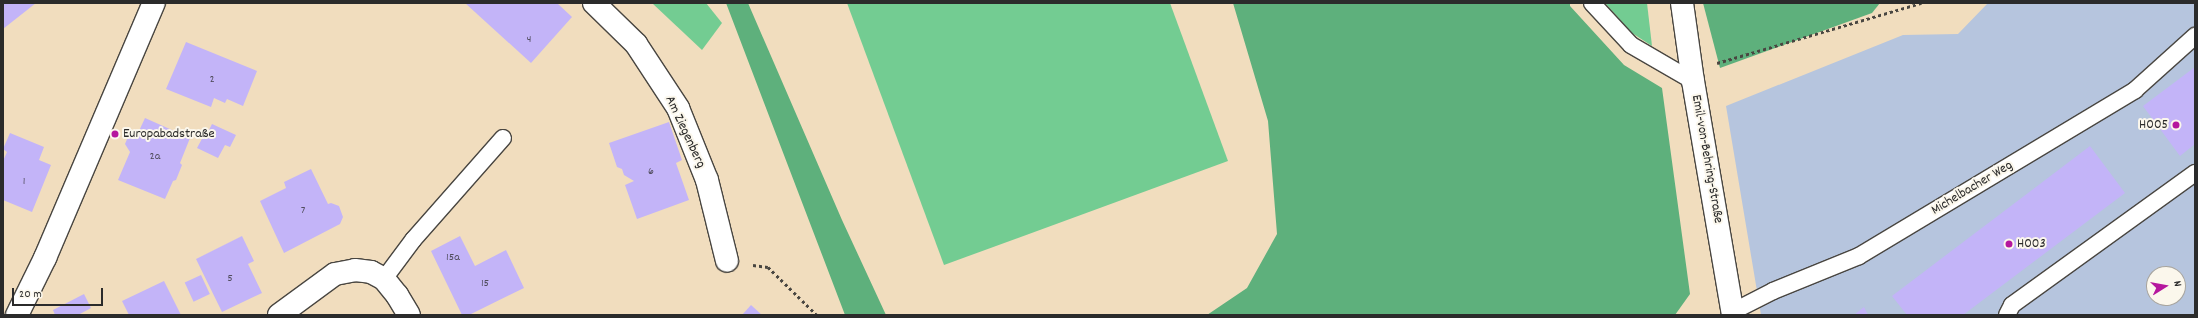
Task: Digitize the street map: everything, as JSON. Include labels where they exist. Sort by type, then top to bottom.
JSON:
[{"type":"street","points":[[17,315],[45,258],[154,3]]},
{"type":"street","name":"Am Ziegenberg","points":[[594,3],[636,44],[678,108],[707,180],[727,261]]},
{"type":"street","name":"Emil-von-Behring-Straße","points":[[1682,3],[1692,76],[1730,314]]},
{"type":"street","points":[[279,315],[335,274],[355,270],[370,272],[384,279],[397,295],[409,315]]},
{"type":"lane","points":[[1592,3],[1631,45],[1692,76]]},
{"type":"lane","name":"Michelbacher Weg","points":[[1730,314],[1773,291],[1865,252],[2135,90],[2195,36]]},
{"type":"lane","points":[[384,279],[413,240],[503,138]]},
{"type":"lane","points":[[2007,315],[2012,305],[2195,173]]},
{"type":"path","points":[[1692,76],[1922,3]]},
{"type":"path","points":[[727,261],[768,267],[817,315]]},
{"type":"shaded area","points":[[1988,3],[2195,3],[2195,315],[1761,315],[1726,106],[1903,35],[1958,34]]},
{"type":"green space","points":[[652,3],[706,3],[722,23],[702,50]]},
{"type":"green space","points":[[726,3],[748,3],[842,220],[886,315],[845,315]]},
{"type":"green space","points":[[847,3],[1170,3],[1228,161],[944,265]]},
{"type":"green space","points":[[1233,3],[1570,3],[1570,6],[1624,65],[1662,88],[1690,294],[1675,315],[1207,315],[1247,288],[1277,234],[1268,121]]},
{"type":"green space","points":[[1605,3],[1647,3],[1652,46],[1632,33]]},
{"type":"green space","points":[[1703,3],[1880,3],[1872,13],[1720,68]]},
{"type":"building","points":[[3,3],[36,3],[3,29]]},
{"type":"building","points":[[465,3],[557,3],[572,17],[531,63]]},
{"type":"building","points":[[186,42],[257,71],[243,106],[227,99],[225,103],[214,98],[211,107],[166,89]]},
{"type":"building","name":"H005","points":[[2195,67],[2195,144],[2180,156],[2143,106]]},
{"type":"building","points":[[145,118],[190,138],[180,163],[182,165],[176,180],[173,181],[165,199],[118,180],[130,152],[125,144],[130,132],[139,131]]},
{"type":"building","points":[[669,122],[682,160],[676,163],[689,200],[637,219],[625,185],[634,181],[624,175],[622,169],[617,167],[609,143]]},
{"type":"building","points":[[212,124],[236,135],[230,147],[225,145],[218,158],[197,148],[204,135],[206,136]]},
{"type":"building","points":[[10,133],[44,147],[39,160],[51,165],[32,212],[3,200],[3,161],[7,152],[3,149]]},
{"type":"building","name":"H003","points":[[2090,146],[2125,193],[1963,315],[1907,315],[1892,296]]},
{"type":"building","points":[[311,169],[328,204],[331,203],[339,206],[343,217],[340,224],[284,253],[260,201],[286,188],[284,182]]},
{"type":"building","points":[[242,236],[254,261],[248,264],[262,293],[222,312],[196,259]]},
{"type":"building","points":[[460,236],[475,266],[506,250],[524,288],[469,315],[462,315],[431,251]]},
{"type":"building","points":[[201,275],[210,294],[194,302],[185,283]]},
{"type":"building","points":[[164,281],[181,315],[129,315],[122,301]]},
{"type":"building","points":[[84,294],[91,308],[78,315],[55,315],[53,310]]},
{"type":"building","points":[[751,305],[762,315],[742,315]]},
{"type":"building","points":[[1864,307],[1868,315],[1854,315]]},
{"type":"place","name":"H005","points":[[2176,125]]},
{"type":"place","name":"Europabadstraße","points":[[115,134]]},
{"type":"place","name":"H003","points":[[2009,244]]}]
